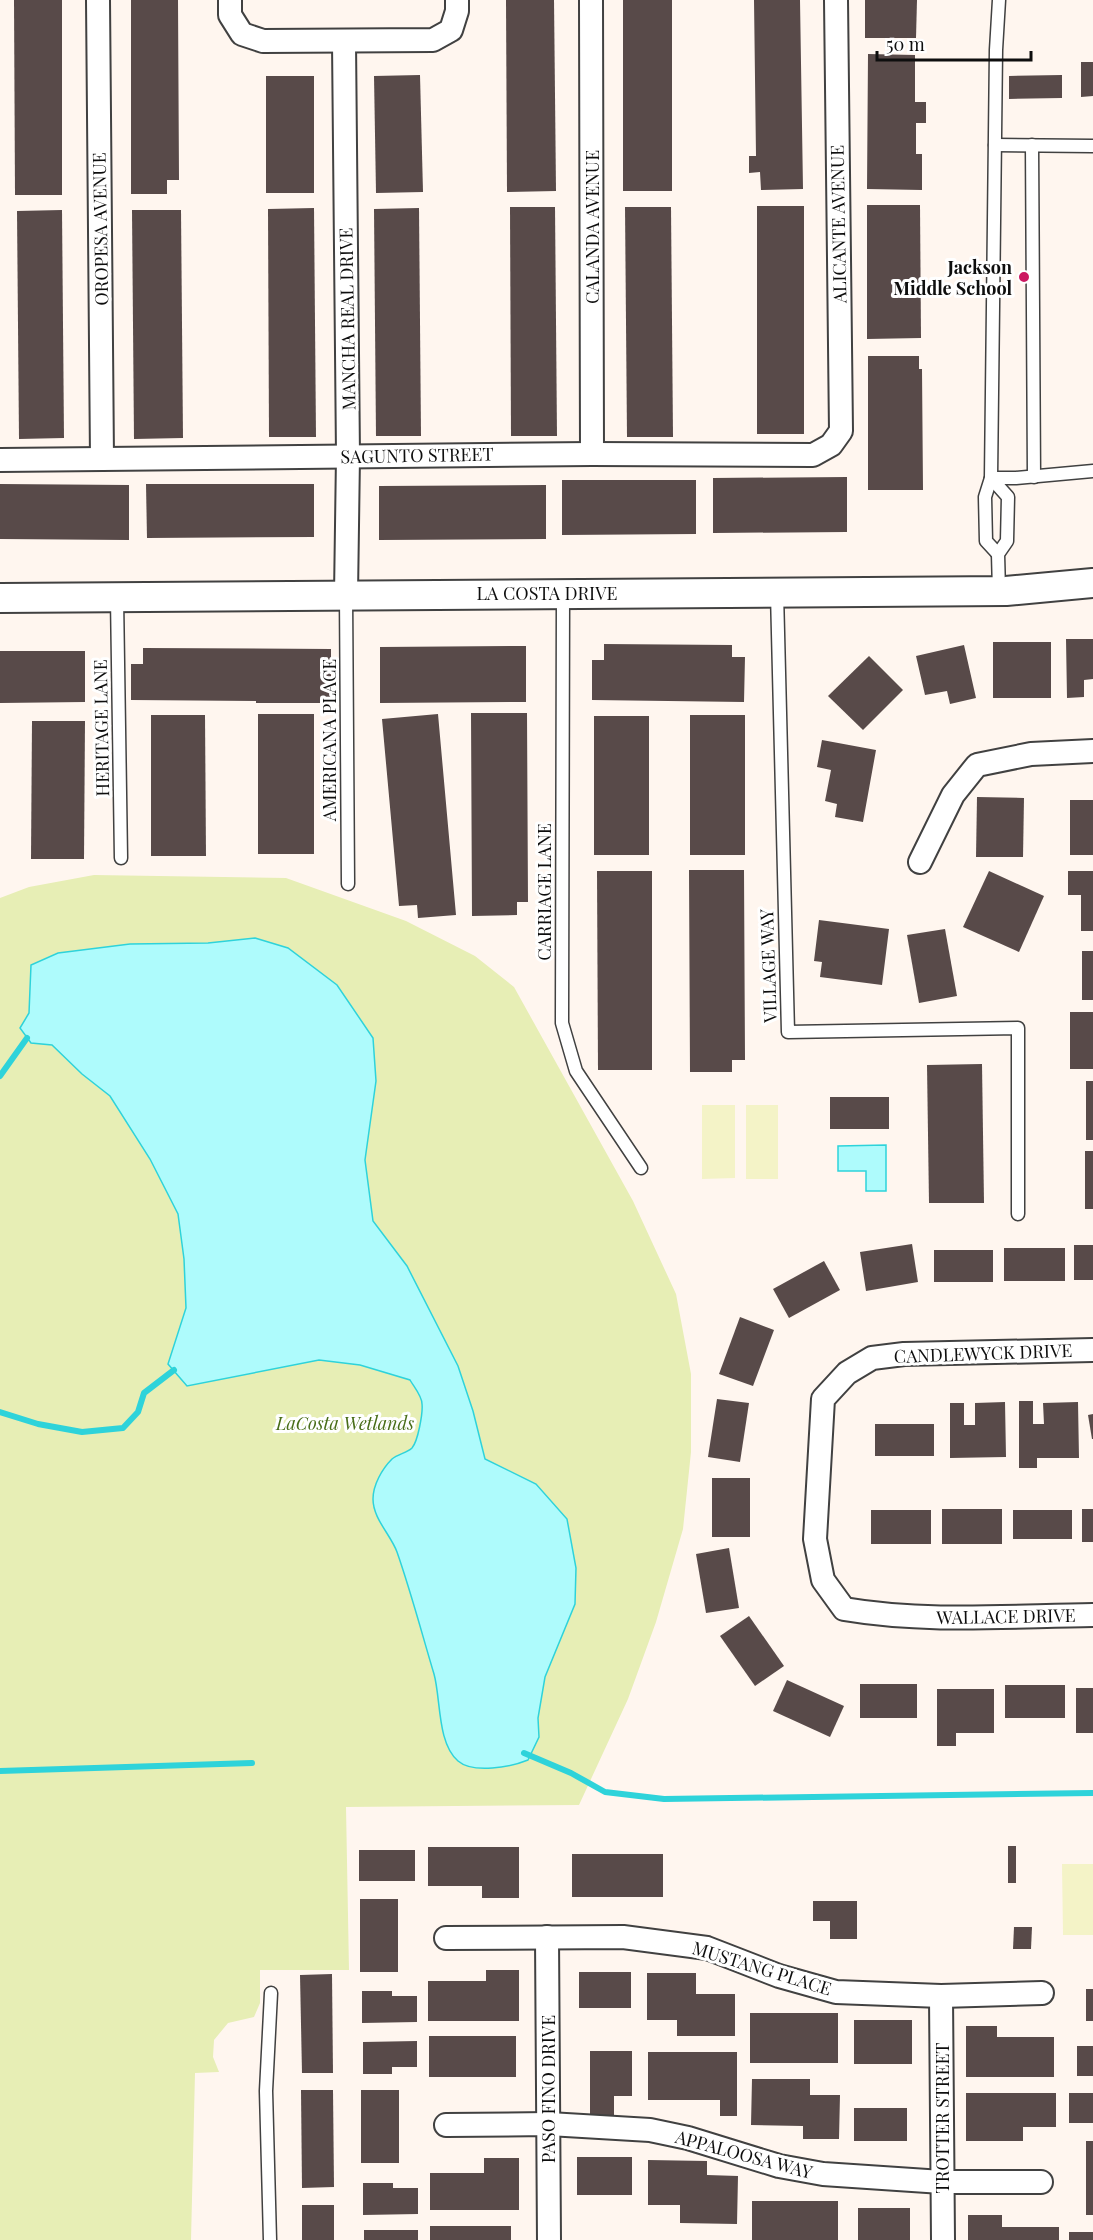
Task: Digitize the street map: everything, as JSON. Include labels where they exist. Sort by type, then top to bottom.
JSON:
[{"type":"street","name":"OROPESA AVENUE","points":[[98,0],[102,459]]},
{"type":"street","points":[[230,0],[230,15],[242,34],[263,41],[344,42],[433,40],[452,30],[457,11],[457,0]]},
{"type":"street","name":"CALANDA AVENUE","points":[[591,0],[592,454]]},
{"type":"street","name":"ALICANTE AVENUE","points":[[831,445],[841,431],[836,0]]},
{"type":"street","name":"MANCHA REAL DRIVE","points":[[344,42],[348,456],[346,595]]},
{"type":"street","name":"SAGUNTO STREET","points":[[0,460],[592,454],[813,455],[831,445]]},
{"type":"street","name":"LA COSTA DRIVE","points":[[0,598],[999,591],[1093,583]]},
{"type":"street","points":[[920,862],[954,795],[977,765],[1031,754],[1093,751]]},
{"type":"street","name":"CANDLEWYCK DRIVE","points":[[920,1617],[885,1616],[844,1609],[823,1580],[815,1539],[823,1399],[847,1373],[872,1358],[904,1354],[1093,1350]]},
{"type":"street","name":"WALLACE DRIVE","points":[[920,1617],[1093,1615]]},
{"type":"street","name":"PASO FINO DRIVE","points":[[547,1937],[549,2240]]},
{"type":"street","name":"MUSTANG PLACE","points":[[446,1938],[623,1937],[676,1943],[707,1948],[779,1976],[836,1992],[941,1996],[1042,1993]]},
{"type":"street","name":"TROTTER STREET","points":[[941,1996],[943,2240]]},
{"type":"street","name":"APPALOOSA WAY","points":[[446,2125],[549,2124],[650,2130],[688,2138],[779,2166],[823,2174],[942,2182],[1041,2182]]},
{"type":"lane","points":[[998,554],[986,541],[985,497],[991,478],[996,50],[999,0]]},
{"type":"lane","points":[[995,145],[1093,146]]},
{"type":"lane","points":[[1032,145],[1034,477]]},
{"type":"lane","points":[[991,478],[1034,477],[1093,471]]},
{"type":"lane","points":[[991,478],[1008,496],[1007,541],[998,554],[999,591]]},
{"type":"lane","name":"CARRIAGE LANE","points":[[563,593],[562,1023],[576,1071],[641,1168]]},
{"type":"lane","name":"VILLAGE WAY","points":[[777,593],[788,1032],[1018,1028],[1018,1214]]},
{"type":"lane","name":"AMERICANA PLACE","points":[[346,595],[348,884]]},
{"type":"lane","name":"HERITAGE LANE","points":[[117,598],[121,858]]},
{"type":"lane","points":[[270,2240],[266,2091],[271,1993]]},
{"type":"green space","name":"LaCosta Wetlands","points":[[94,875],[286,878],[406,921],[475,956],[514,987],[633,1201],[676,1294],[691,1374],[691,1452],[683,1529],[656,1622],[628,1699],[579,1805],[346,1807],[349,1970],[260,1970],[260,2003],[254,2017],[228,2023],[214,2040],[213,2057],[219,2072],[195,2073],[191,2240],[0,2240],[0,898],[29,887]]},
{"type":"green space","points":[[702,1105],[735,1105],[735,1178],[702,1179]]},
{"type":"green space","points":[[746,1105],[778,1105],[778,1179],[746,1179]]},
{"type":"green space","points":[[1062,1864],[1093,1864],[1093,1935],[1063,1935]]},
{"type":"water","points":[[255,938],[288,948],[337,985],[373,1038],[376,1081],[365,1160],[373,1221],[407,1266],[458,1366],[473,1411],[485,1459],[536,1484],[567,1519],[576,1568],[575,1604],[545,1677],[538,1718],[539,1737],[528,1760],[521,1763],[492,1768],[473,1767],[458,1761],[451,1753],[443,1732],[434,1674],[407,1582],[397,1552],[376,1513],[373,1499],[376,1483],[392,1459],[412,1448],[418,1433],[422,1401],[410,1380],[360,1365],[319,1360],[187,1386],[168,1364],[186,1308],[184,1259],[178,1214],[150,1159],[110,1096],[82,1074],[52,1045],[31,1043],[20,1028],[29,1013],[31,965],[58,953],[130,944],[208,943]]},
{"type":"water","points":[[886,1145],[886,1191],[866,1191],[866,1171],[838,1171],[838,1146]]},
{"type":"building","points":[[14,0],[62,0],[62,195],[15,195]]},
{"type":"building","points":[[131,0],[178,0],[179,180],[167,180],[167,194],[131,194]]},
{"type":"building","points":[[506,0],[554,0],[556,191],[507,192]]},
{"type":"building","points":[[623,0],[672,0],[672,191],[623,191]]},
{"type":"building","points":[[754,0],[800,0],[803,189],[761,190],[760,172],[749,173],[749,156],[756,156]]},
{"type":"building","points":[[865,0],[917,0],[916,38],[865,38]]},
{"type":"building","points":[[868,54],[915,55],[915,102],[926,102],[926,123],[916,123],[916,154],[922,154],[922,190],[867,189]]},
{"type":"building","points":[[1081,62],[1093,62],[1093,96],[1081,97]]},
{"type":"building","points":[[420,75],[423,192],[376,193],[374,76]]},
{"type":"building","points":[[1062,75],[1062,98],[1009,99],[1009,76]]},
{"type":"building","points":[[266,76],[314,76],[314,193],[266,193]]},
{"type":"building","points":[[867,205],[920,205],[921,338],[867,339]]},
{"type":"building","points":[[757,206],[804,206],[804,434],[757,434]]},
{"type":"building","points":[[510,207],[555,207],[557,436],[511,436]]},
{"type":"building","points":[[625,207],[671,207],[673,437],[627,437]]},
{"type":"building","points":[[314,208],[316,437],[269,437],[268,209]]},
{"type":"building","points":[[419,208],[421,436],[376,436],[374,209]]},
{"type":"building","points":[[62,210],[64,438],[19,439],[17,211]]},
{"type":"building","points":[[132,210],[181,210],[183,438],[134,439]]},
{"type":"building","points":[[868,356],[919,356],[919,369],[922,369],[923,490],[868,490]]},
{"type":"building","points":[[847,477],[847,532],[713,533],[713,478]]},
{"type":"building","points":[[562,480],[696,480],[696,534],[562,535]]},
{"type":"building","points":[[0,484],[129,485],[129,540],[0,539]]},
{"type":"building","points":[[146,484],[314,484],[314,537],[147,538]]},
{"type":"building","points":[[546,485],[546,539],[379,540],[379,486]]},
{"type":"building","points":[[1066,639],[1093,639],[1093,679],[1084,680],[1084,697],[1067,698]]},
{"type":"building","points":[[993,642],[1051,642],[1051,698],[993,698]]},
{"type":"building","points":[[604,644],[732,645],[732,657],[745,657],[744,702],[592,700],[592,660],[604,660]]},
{"type":"building","points":[[964,645],[976,698],[950,704],[947,691],[925,695],[916,656]]},
{"type":"building","points":[[526,646],[526,702],[380,703],[380,647]]},
{"type":"building","points":[[143,648],[331,649],[331,703],[131,700],[131,664],[143,664]]},
{"type":"building","points":[[0,651],[85,651],[85,702],[0,703]]},
{"type":"building","points":[[869,656],[903,690],[863,730],[828,696]]},
{"type":"building","points":[[471,713],[527,713],[528,902],[517,902],[517,915],[472,916]]},
{"type":"building","points":[[258,714],[314,714],[314,854],[258,854]]},
{"type":"building","points":[[438,714],[456,915],[418,918],[417,905],[399,906],[382,719]]},
{"type":"building","points":[[151,715],[205,715],[206,856],[151,856]]},
{"type":"building","points":[[690,715],[745,715],[745,855],[690,855]]},
{"type":"building","points":[[594,716],[649,716],[649,855],[594,855]]},
{"type":"building","points":[[32,721],[85,721],[84,859],[31,859]]},
{"type":"building","points":[[822,740],[876,750],[863,822],[835,817],[837,804],[825,801],[831,770],[817,767]]},
{"type":"building","points":[[977,797],[1024,798],[1023,857],[976,857]]},
{"type":"building","points":[[1070,800],[1093,800],[1093,855],[1070,855]]},
{"type":"building","points":[[689,870],[744,870],[745,1060],[732,1060],[732,1072],[690,1072]]},
{"type":"building","points":[[597,871],[652,871],[652,1070],[598,1070]]},
{"type":"building","points":[[989,871],[1044,896],[1019,952],[963,927]]},
{"type":"building","points":[[1068,871],[1093,871],[1093,931],[1081,931],[1081,895],[1068,895]]},
{"type":"building","points":[[819,920],[889,929],[882,985],[820,977],[822,962],[814,961]]},
{"type":"building","points":[[945,929],[957,996],[919,1003],[907,935]]},
{"type":"building","points":[[1082,951],[1093,951],[1093,1000],[1082,1000]]},
{"type":"building","points":[[1070,1012],[1093,1012],[1093,1069],[1070,1069]]},
{"type":"building","points":[[982,1064],[984,1203],[929,1203],[927,1065]]},
{"type":"building","points":[[1086,1081],[1093,1081],[1093,1140],[1086,1140]]},
{"type":"building","points":[[830,1097],[889,1097],[889,1129],[830,1129]]},
{"type":"building","points":[[1085,1151],[1093,1151],[1093,1209],[1085,1209]]},
{"type":"building","points":[[912,1244],[918,1282],[866,1291],[860,1252]]},
{"type":"building","points":[[1074,1245],[1093,1245],[1093,1280],[1074,1280]]},
{"type":"building","points":[[1004,1248],[1065,1248],[1065,1281],[1004,1281]]},
{"type":"building","points":[[934,1250],[993,1250],[993,1282],[934,1282]]},
{"type":"building","points":[[824,1261],[840,1290],[789,1318],[773,1289]]},
{"type":"building","points":[[740,1317],[774,1330],[753,1386],[719,1374]]},
{"type":"building","points":[[717,1399],[749,1403],[740,1462],[708,1457]]},
{"type":"building","points":[[1019,1401],[1033,1401],[1033,1424],[1044,1424],[1043,1403],[1078,1402],[1079,1458],[1037,1458],[1037,1468],[1019,1468]]},
{"type":"building","points":[[1005,1402],[1006,1457],[950,1458],[950,1403],[964,1403],[964,1425],[975,1425],[975,1403]]},
{"type":"building","points":[[1093,1414],[1093,1439],[1092,1439],[1088,1415]]},
{"type":"building","points":[[875,1424],[934,1424],[934,1456],[875,1456]]},
{"type":"building","points":[[712,1478],[750,1478],[750,1537],[712,1537]]},
{"type":"building","points":[[942,1509],[1002,1509],[1002,1544],[942,1544]]},
{"type":"building","points":[[1082,1509],[1093,1509],[1093,1542],[1082,1542]]},
{"type":"building","points":[[871,1510],[931,1510],[931,1544],[871,1544]]},
{"type":"building","points":[[1013,1510],[1072,1510],[1072,1539],[1013,1539]]},
{"type":"building","points":[[729,1548],[739,1608],[706,1613],[696,1554]]},
{"type":"building","points":[[749,1616],[784,1666],[755,1686],[720,1636]]},
{"type":"building","points":[[787,1680],[844,1706],[830,1737],[773,1711]]},
{"type":"building","points":[[860,1684],[917,1684],[917,1718],[860,1718]]},
{"type":"building","points":[[1005,1685],[1065,1685],[1065,1718],[1005,1718]]},
{"type":"building","points":[[1076,1688],[1093,1688],[1093,1733],[1076,1733]]},
{"type":"building","points":[[937,1689],[994,1689],[994,1733],[956,1733],[956,1746],[937,1746]]},
{"type":"building","points":[[1008,1846],[1016,1846],[1016,1883],[1008,1883]]},
{"type":"building","points":[[428,1847],[519,1847],[519,1898],[482,1898],[482,1886],[428,1886]]},
{"type":"building","points":[[359,1850],[415,1850],[415,1881],[359,1881]]},
{"type":"building","points":[[572,1854],[663,1854],[663,1897],[572,1897]]},
{"type":"building","points":[[360,1899],[398,1899],[398,1972],[360,1972]]},
{"type":"building","points":[[813,1901],[857,1901],[857,1939],[830,1939],[830,1921],[813,1921]]},
{"type":"building","points":[[1014,1927],[1032,1927],[1031,1949],[1013,1949]]},
{"type":"building","points":[[486,1970],[519,1970],[519,2021],[428,2021],[428,1981],[486,1981]]},
{"type":"building","points":[[579,1972],[631,1972],[631,2008],[579,2008]]},
{"type":"building","points":[[647,1973],[696,1973],[696,1994],[735,1994],[735,2036],[677,2036],[677,2020],[647,2020]]},
{"type":"building","points":[[332,1974],[333,2073],[302,2073],[300,1975]]},
{"type":"building","points":[[1086,1989],[1093,1989],[1093,2021],[1086,2021]]},
{"type":"building","points":[[362,1991],[392,1991],[392,1996],[417,1996],[417,2022],[362,2023]]},
{"type":"building","points":[[750,2013],[838,2013],[838,2063],[750,2063]]},
{"type":"building","points":[[854,2020],[912,2020],[912,2064],[854,2064]]},
{"type":"building","points":[[966,2026],[997,2026],[997,2037],[1054,2037],[1054,2077],[966,2077]]},
{"type":"building","points":[[429,2036],[516,2036],[516,2077],[429,2077]]},
{"type":"building","points":[[417,2041],[417,2067],[392,2067],[392,2074],[363,2074],[363,2042]]},
{"type":"building","points":[[1077,2046],[1093,2046],[1093,2076],[1077,2076]]},
{"type":"building","points":[[590,2051],[632,2051],[632,2096],[614,2096],[614,2122],[590,2122]]},
{"type":"building","points":[[648,2052],[737,2052],[737,2116],[720,2116],[720,2100],[648,2100]]},
{"type":"building","points":[[752,2079],[810,2079],[810,2095],[840,2095],[839,2139],[803,2139],[803,2126],[751,2125]]},
{"type":"building","points":[[301,2090],[333,2090],[334,2187],[302,2188]]},
{"type":"building","points":[[361,2090],[399,2090],[399,2163],[361,2163]]},
{"type":"building","points":[[966,2093],[1056,2093],[1056,2127],[1023,2127],[1023,2141],[966,2141]]},
{"type":"building","points":[[1069,2093],[1093,2093],[1093,2123],[1069,2123]]},
{"type":"building","points":[[854,2108],[907,2108],[907,2141],[854,2141]]},
{"type":"building","points":[[1086,2141],[1093,2141],[1093,2215],[1086,2215]]},
{"type":"building","points":[[577,2157],[632,2157],[632,2195],[577,2195]]},
{"type":"building","points":[[484,2158],[519,2158],[519,2210],[430,2210],[430,2173],[484,2173]]},
{"type":"building","points":[[648,2160],[707,2161],[707,2175],[738,2176],[737,2224],[680,2223],[680,2205],[648,2205]]},
{"type":"building","points":[[363,2183],[393,2183],[393,2188],[418,2188],[418,2214],[363,2215]]},
{"type":"building","points":[[752,2201],[838,2201],[838,2240],[752,2240]]},
{"type":"building","points":[[302,2205],[334,2205],[334,2240],[302,2240]]},
{"type":"building","points":[[858,2208],[910,2208],[910,2240],[858,2240]]},
{"type":"building","points":[[968,2215],[1002,2215],[1002,2227],[1059,2227],[1059,2240],[968,2240]]},
{"type":"building","points":[[430,2226],[511,2226],[511,2240],[430,2240]]},
{"type":"building","points":[[364,2230],[418,2230],[418,2240],[364,2240]]},
{"type":"building","points":[[1069,2232],[1093,2232],[1093,2240],[1069,2240]]},
{"type":"waterway","points":[[0,1076],[27,1038]]},
{"type":"waterway","points":[[0,1412],[38,1424],[82,1432],[123,1428],[138,1412],[144,1393],[174,1370]]},
{"type":"waterway","points":[[524,1753],[571,1773],[605,1792],[664,1799],[1093,1793]]},
{"type":"waterway","points":[[0,1771],[252,1763]]},
{"type":"place","name":"Jackson Middle School","points":[[1024,277]]}]
